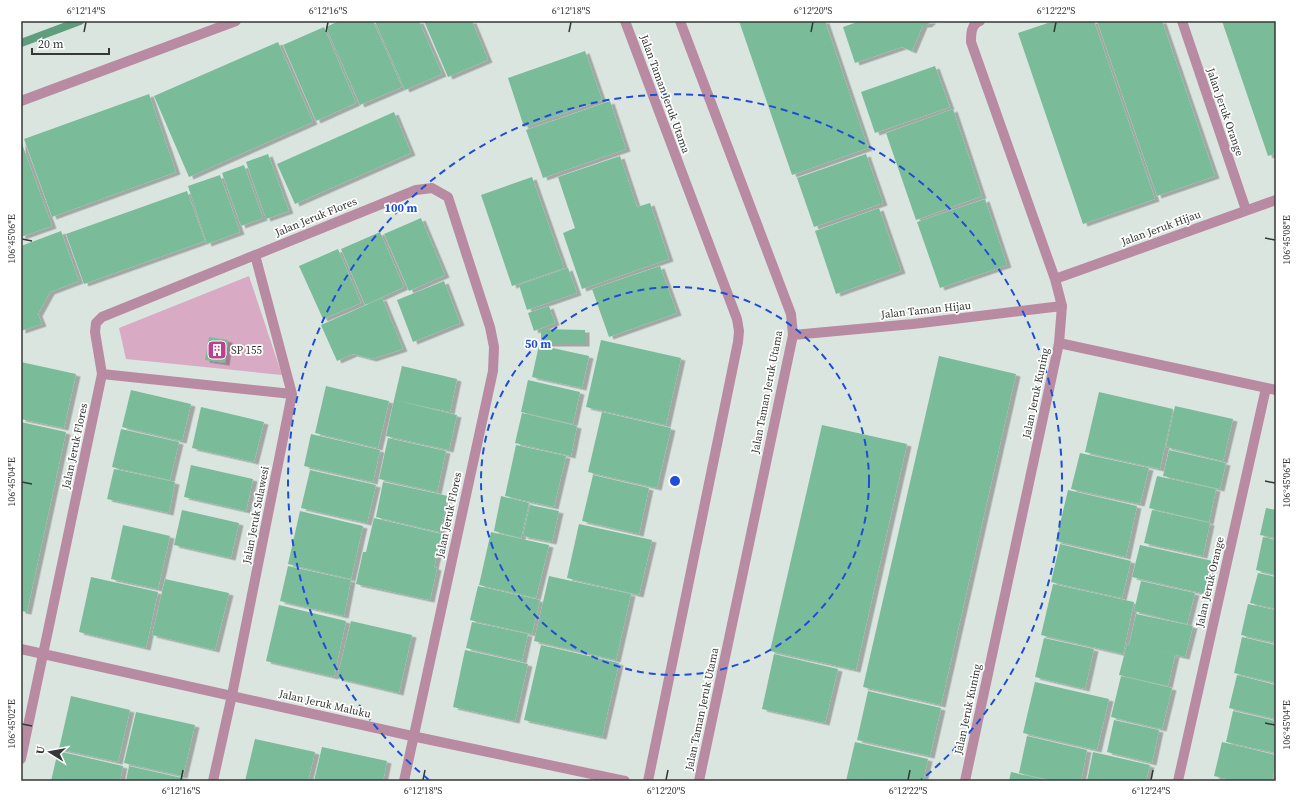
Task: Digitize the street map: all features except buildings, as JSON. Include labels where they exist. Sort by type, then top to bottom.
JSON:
[{"type":"street","points":[[21,101],[236,21]]},
{"type":"street","name":"Jalan Taman Jeruk Utama","points":[[625,21],[736,319],[739,331],[648,781]]},
{"type":"street","name":"Jalan Taman Jeruk Utama","points":[[680,21],[791,314],[793,335],[699,781]]},
{"type":"street","name":"Jalan Jeruk Kuning","points":[[965,781],[1059,343],[1062,306],[1054,279],[971,42],[971,31],[977,22],[980,21]]},
{"type":"street","name":"Jalan Jeruk Orange","points":[[1182,21],[1246,210]]},
{"type":"street","name":"Jalan Jeruk Flores","points":[[21,759],[102,374],[95,332],[96,323],[102,317],[416,190],[432,188],[448,197],[490,327],[494,347],[492,371],[412,736],[404,781]]},
{"type":"street","name":"Jalan Jeruk Hijau","points":[[1054,279],[1276,200]]},
{"type":"street","name":"Jalan Jeruk Sulawesi","points":[[213,781],[232,695],[292,394],[255,255]]},
{"type":"street","name":"Jalan Taman Hijau","points":[[793,335],[913,324],[1062,306]]},
{"type":"street","points":[[1059,343],[1271,389]]},
{"type":"street","points":[[102,374],[292,394]]},
{"type":"street","name":"Jalan Jeruk Orange","points":[[1178,781],[1271,389]]},
{"type":"street","name":"Jalan Jeruk Maluku","points":[[21,649],[412,736],[625,781]]},
{"type":"shaded area","points":[[249,276],[282,375],[126,359],[119,328]]},
{"type":"waterway","points":[[21,43],[80,21]]},
{"type":"place","name":"SP 155","points":[[217,350]]}]
